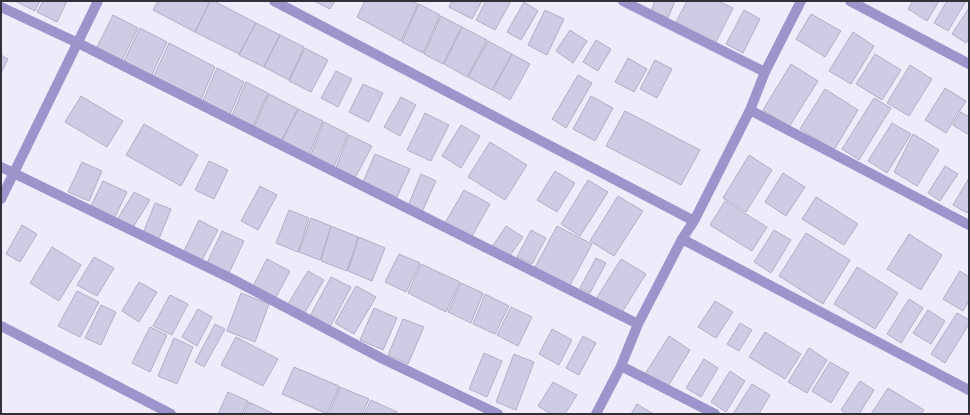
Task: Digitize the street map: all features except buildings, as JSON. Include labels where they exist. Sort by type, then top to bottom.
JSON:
[{"type":"street","points":[[1,199],[98,1]]},
{"type":"street","points":[[274,1],[694,220]]},
{"type":"street","points":[[623,1],[765,72]]},
{"type":"street","points":[[596,414],[620,366],[638,324],[682,239],[694,220],[750,110],[765,72],[801,1]]},
{"type":"street","points":[[850,1],[969,64]]},
{"type":"street","points":[[1,7],[78,43],[638,324]]},
{"type":"street","points":[[750,110],[969,225]]},
{"type":"street","points":[[1,167],[232,279],[383,360],[498,414]]},
{"type":"street","points":[[682,239],[969,390]]},
{"type":"street","points":[[1,326],[171,414]]},
{"type":"street","points":[[620,366],[715,414]]}]
